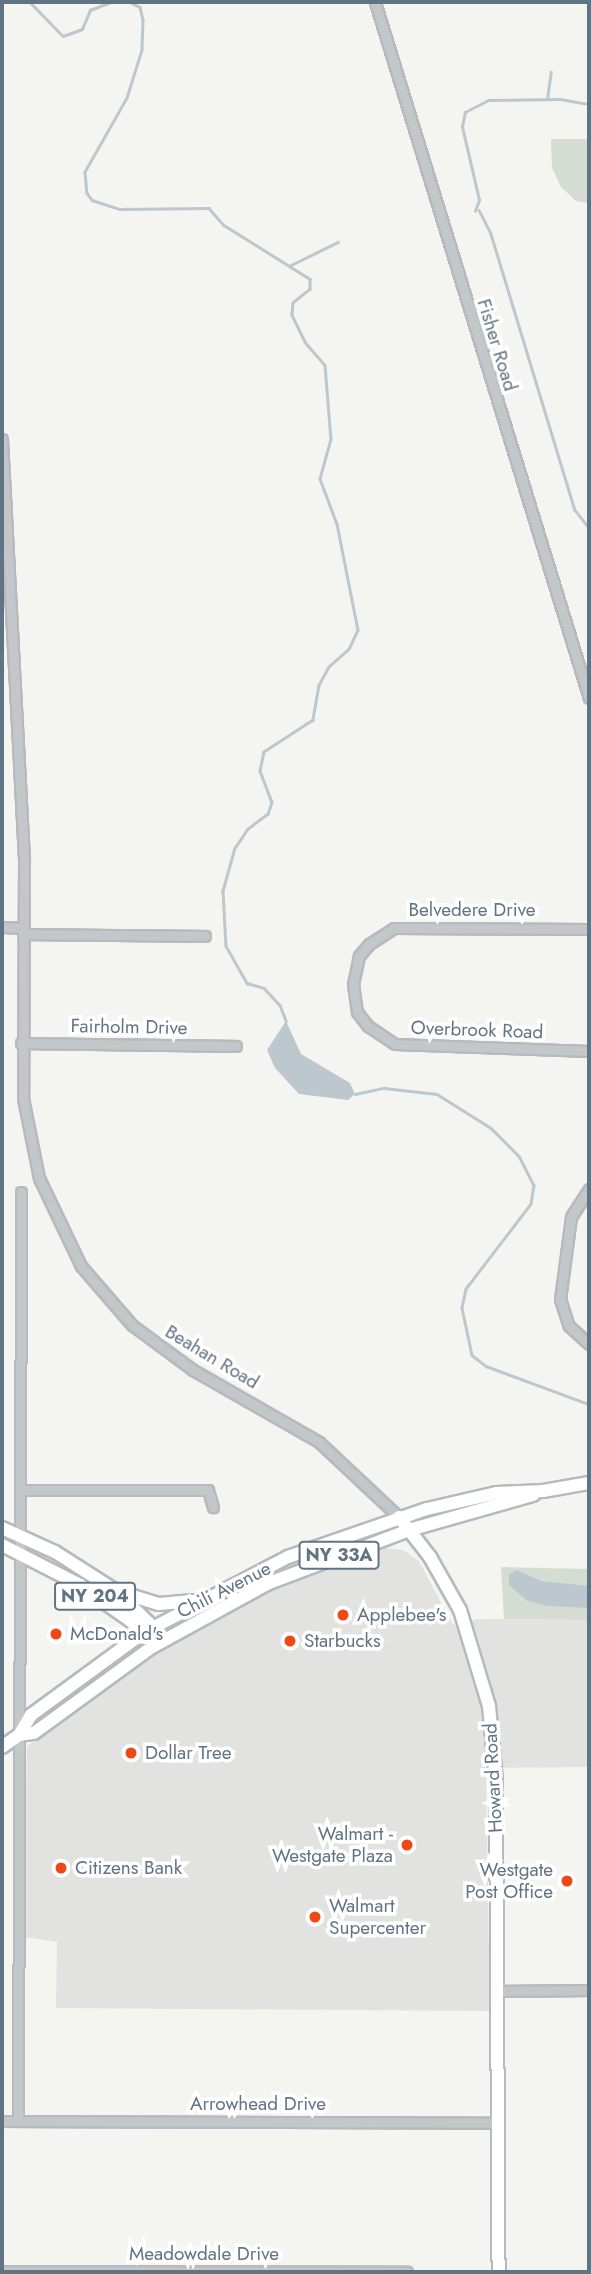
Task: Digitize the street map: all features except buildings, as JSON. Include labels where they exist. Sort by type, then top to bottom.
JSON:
[{"type":"main road","name":"Chili Avenue","points":[[2,1747],[19,1735],[31,1714],[148,1630],[288,1557],[399,1517],[497,1493],[543,1491],[589,1483]]},
{"type":"main road","name":"Chili Avenue","points":[[19,1735],[34,1734],[152,1647],[269,1583],[409,1530],[499,1508],[543,1491]]},
{"type":"main road","name":"Howard Road","points":[[399,1517],[460,1610],[489,1706],[496,1780],[499,2272]]},
{"type":"main road","name":"NY 204","points":[[2,1528],[116,1591],[159,1604],[204,1600]]},
{"type":"main road","name":"NY 204","points":[[2,1545],[80,1585],[148,1630],[152,1647]]},
{"type":"main road","points":[[116,1591],[148,1630],[164,1640]]},
{"type":"street","name":"Fisher Road","points":[[375,2],[589,698]]},
{"type":"street","name":"Beahan Road","points":[[2,439],[23,931],[21,1043],[26,1128],[38,1178],[62,1232],[93,1282],[150,1341],[319,1442],[399,1517]]},
{"type":"street","points":[[2,928],[23,931],[205,936]]},
{"type":"street","name":"Belvedere Drive","points":[[353,990],[359,956],[369,944],[394,928],[589,929]]},
{"type":"street","name":"Overbrook Road","points":[[353,990],[357,1012],[368,1026],[395,1044],[589,1051]]},
{"type":"street","name":"Fairholm Drive","points":[[21,1043],[236,1046]]},
{"type":"street","points":[[589,1189],[571,1217],[560,1298],[569,1326],[589,1344]]},
{"type":"street","points":[[18,2121],[19,1735],[16,1534],[20,1490],[21,1192]]},
{"type":"street","points":[[20,1490],[208,1490],[213,1507]]},
{"type":"street","points":[[497,1991],[589,1990]]},
{"type":"street","name":"Arrowhead Drive","points":[[2,2121],[497,2123]]},
{"type":"street","name":"Meadowdale Drive","points":[[2,2271],[407,2272]]},
{"type":"shaded area","points":[[551,139],[589,139],[589,203],[576,201],[561,187],[552,168]]},
{"type":"shaded area","points":[[286,1021],[301,1054],[350,1083],[355,1094],[348,1100],[299,1094],[275,1068],[267,1050]]},
{"type":"shaded area","points":[[385,1548],[403,1550],[419,1561],[453,1625],[477,1619],[589,1620],[589,1767],[486,1768],[490,2011],[56,2008],[57,1942],[23,1937],[27,1746],[138,1665],[204,1626],[269,1592]]},
{"type":"shaded area","points":[[501,1567],[589,1569],[589,1620],[504,1619]]},
{"type":"shaded area","points":[[517,1570],[541,1581],[589,1586],[589,1608],[546,1606],[526,1600],[509,1585],[509,1574]]},
{"type":"waterway","points":[[30,2],[63,36],[82,29],[90,10],[111,2]]},
{"type":"waterway","points":[[130,2],[140,7],[143,20],[142,50],[127,98],[85,172],[87,193],[92,200],[120,209],[209,208],[224,225],[310,279],[310,289],[293,303],[292,315],[305,342],[325,365],[331,439],[320,479],[337,524],[358,630],[349,649],[329,667],[319,685],[313,720],[264,752],[260,771],[272,802],[268,814],[248,829],[235,848],[223,891],[226,946],[247,983],[264,988],[280,1005],[286,1021]]},
{"type":"waterway","points":[[547,99],[551,72]]},
{"type":"waterway","points":[[475,211],[479,200],[462,127],[465,112],[489,100],[560,99],[589,104]]},
{"type":"waterway","points":[[479,210],[491,234],[575,510],[589,528]]},
{"type":"waterway","points":[[291,265],[338,242]]},
{"type":"waterway","points":[[355,1094],[384,1088],[437,1094],[491,1128],[519,1156],[534,1185],[531,1204],[466,1289],[462,1308],[472,1355],[486,1366],[589,1404]]},
{"type":"place","name":"Applebee's","points":[[343,1615]]},
{"type":"place","name":"McDonald's","points":[[56,1634]]},
{"type":"place","name":"Starbucks","points":[[290,1641]]},
{"type":"place","name":"Dollar Tree","points":[[131,1753]]},
{"type":"place","name":"Walmart - Westgate Plaza","points":[[407,1845]]},
{"type":"place","name":"Citizens Bank","points":[[61,1868]]},
{"type":"place","name":"Westgate Post Office","points":[[567,1881]]},
{"type":"place","name":"Walmart Supercenter","points":[[315,1917]]}]
